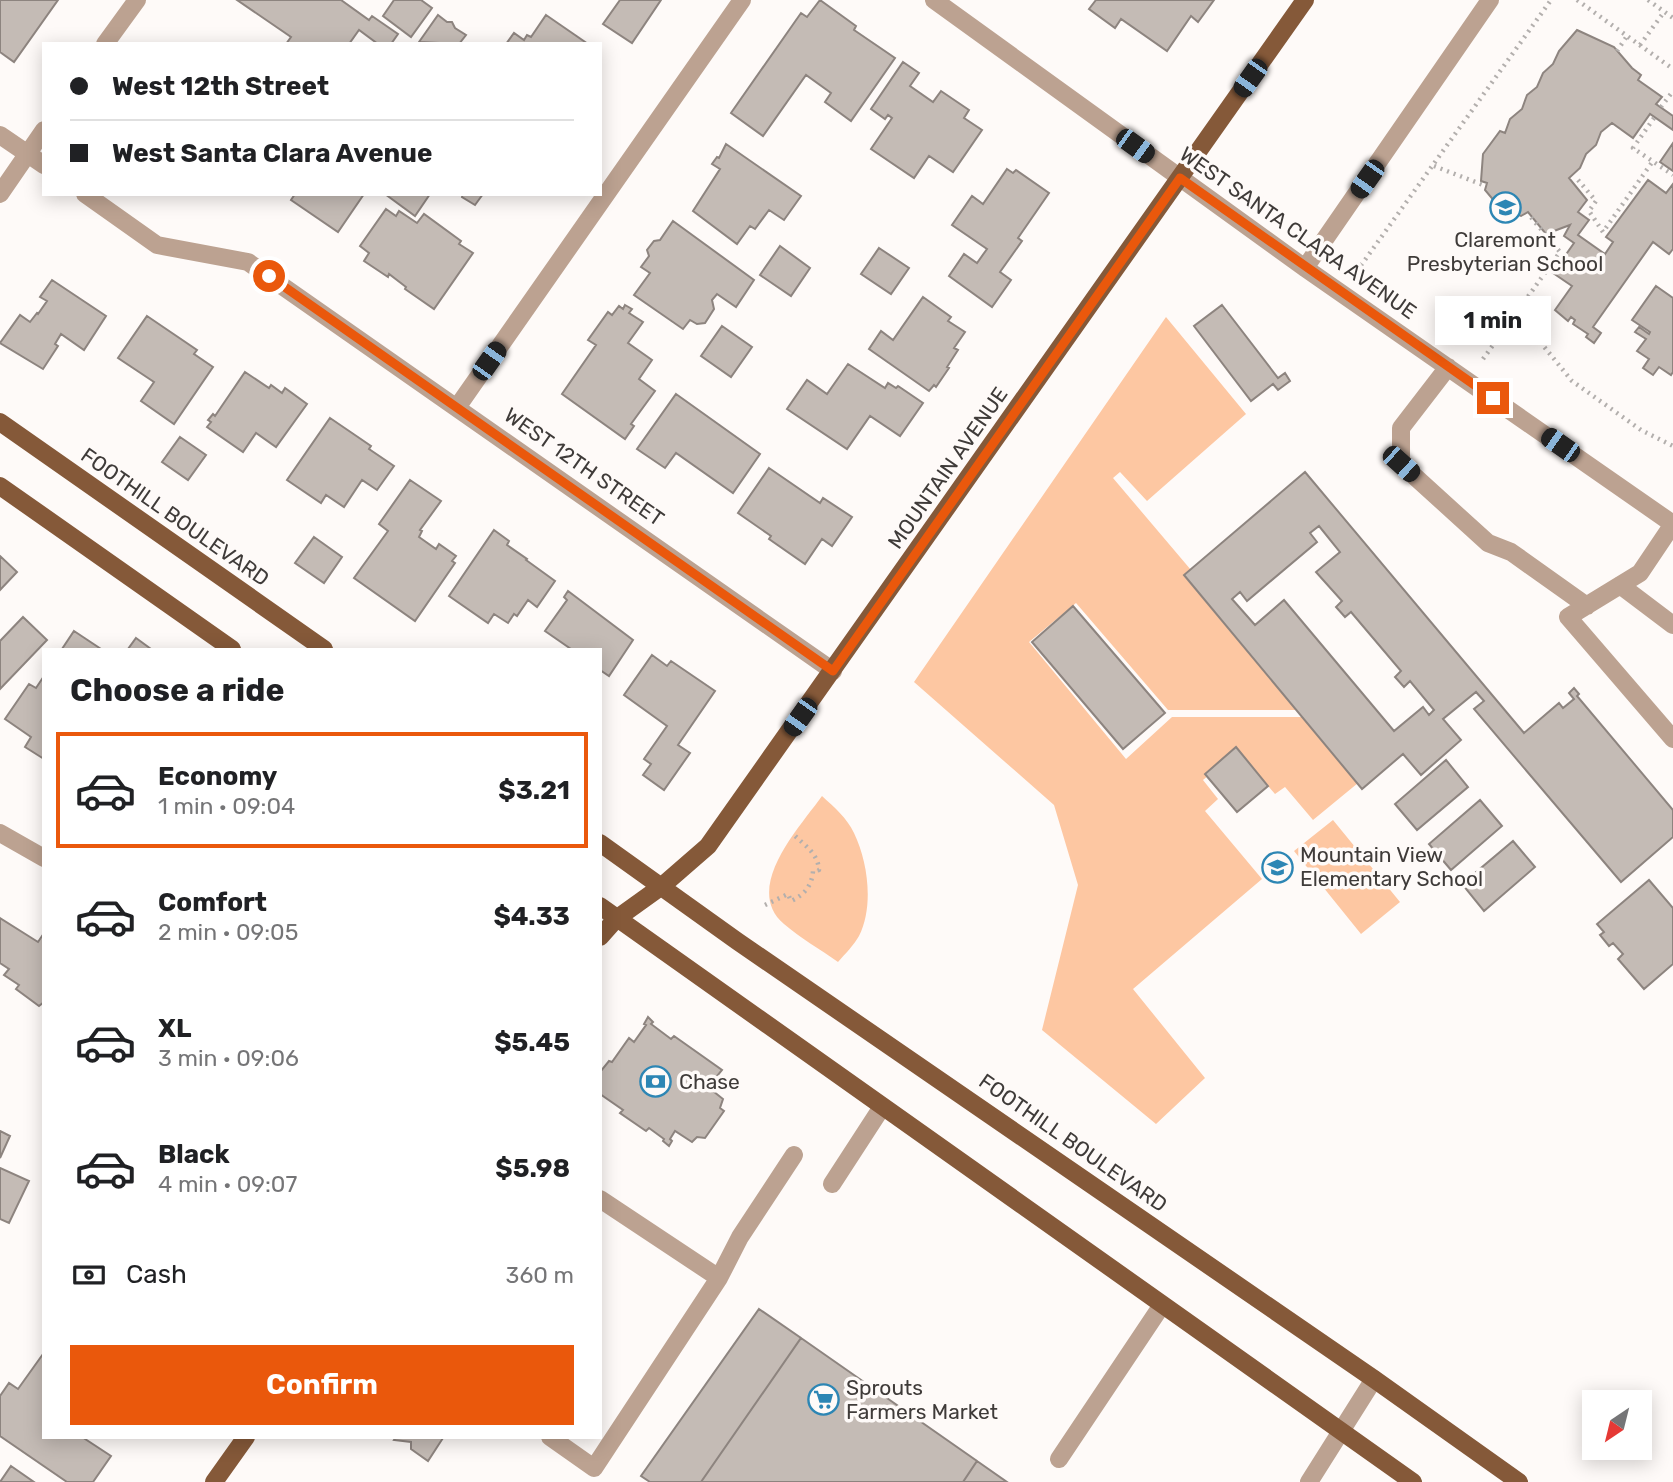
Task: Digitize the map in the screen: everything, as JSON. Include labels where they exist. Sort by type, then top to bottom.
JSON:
[{"type":"main road","name":"MOUNTAIN AVENUE","points":[[602,935],[616,919],[662,886],[708,845],[1305,0]]},
{"type":"main road","name":"FOOTHILL BOULEVARD","points":[[0,422],[323,648]]},
{"type":"main road","points":[[0,486],[231,648]]},
{"type":"main road","name":"FOOTHILL BOULEVARD","points":[[602,844],[730,936],[1374,1379],[1519,1482]]},
{"type":"main road","points":[[602,908],[1413,1482]]},
{"type":"main road","points":[[214,1482],[245,1439]]},
{"type":"street","points":[[106,42],[136,0]]},
{"type":"street","points":[[458,406],[742,0]]},
{"type":"street","name":"WEST SANTA CLARA AVENUE","points":[[934,0],[1305,268],[1673,524]]},
{"type":"street","points":[[1305,268],[1490,0]]},
{"type":"street","points":[[0,194],[42,133]]},
{"type":"street","points":[[0,135],[42,164]]},
{"type":"street","name":"WEST 12TH STREET","points":[[89,196],[157,245],[248,262],[458,406],[833,671]]},
{"type":"street","points":[[1448,367],[1401,428],[1401,464],[1488,543],[1511,552],[1587,606]]},
{"type":"street","points":[[1673,524],[1640,573],[1568,617],[1673,739]]},
{"type":"street","points":[[1620,585],[1673,625]]},
{"type":"street","points":[[0,832],[42,857]]},
{"type":"street","points":[[832,1184],[882,1107]]},
{"type":"street","points":[[553,1439],[594,1468],[719,1278],[740,1237],[794,1155]]},
{"type":"street","points":[[602,1200],[719,1278]]},
{"type":"street","points":[[1059,1459],[1162,1305]]},
{"type":"street","points":[[1310,1482],[1374,1379]]},
{"type":"path","points":[[1356,271],[1551,0]]},
{"type":"path","points":[[1577,0],[1584,2],[1673,69]]},
{"type":"path","points":[[1648,0],[1673,18]]},
{"type":"path","points":[[1640,46],[1664,12]]},
{"type":"path","points":[[1617,51],[1627,36]]},
{"type":"path","points":[[1661,107],[1673,91]]},
{"type":"path","points":[[1654,118],[1633,148],[1673,175]]},
{"type":"path","points":[[1578,180],[1596,201],[1589,211],[1603,232],[1653,161]]},
{"type":"path","points":[[1434,166],[1486,186]]},
{"type":"path","points":[[1483,359],[1560,252],[1529,215]]},
{"type":"path","points":[[1524,303],[1541,344],[1572,381],[1641,429],[1673,446]]},
{"type":"path","points":[[765,905],[788,894],[791,901],[801,896],[810,886],[813,871],[819,870],[818,861],[810,849],[792,833]]},
{"type":"shaded area","points":[[1166,317],[1246,414],[1147,501],[1120,472],[1113,478],[1191,570],[1184,576],[1296,710],[1168,710],[1076,603],[1029,642],[1126,759],[1172,717],[1302,717],[1358,783],[1313,820],[1285,787],[1275,794],[1238,751],[1203,780],[1218,799],[1205,811],[1262,879],[1133,989],[1205,1078],[1156,1124],[1042,1030],[1078,885],[1054,805],[914,682]]},
{"type":"shaded area","points":[[822,796],[844,818],[854,833],[866,870],[868,898],[864,924],[857,939],[838,962],[784,924],[773,909],[769,893],[779,858]]},
{"type":"shaded area","points":[[1333,820],[1400,902],[1361,934],[1294,851]]},
{"type":"building","points":[[0,0],[58,0],[14,62],[0,52]]},
{"type":"building","points":[[237,0],[341,0],[369,20],[372,16],[398,34],[392,42],[375,42],[359,30],[350,42],[287,42],[291,37]]},
{"type":"building","points":[[394,0],[421,0],[432,8],[411,37],[383,16]]},
{"type":"building","points":[[620,0],[661,0],[632,43],[603,24]]},
{"type":"building","points":[[820,0],[856,26],[854,30],[895,58],[851,121],[825,102],[831,93],[806,75],[763,136],[731,113],[801,13],[807,17]]},
{"type":"building","points":[[1096,0],[1214,0],[1198,22],[1191,16],[1167,51],[1121,19],[1115,28],[1089,9]]},
{"type":"building","points":[[438,15],[447,22],[452,22],[455,28],[466,35],[461,42],[419,42]]},
{"type":"building","points":[[546,15],[585,42],[507,42],[514,33],[524,40],[527,35],[531,37]]},
{"type":"building","points":[[1577,30],[1614,47],[1641,75],[1638,80],[1662,97],[1656,104],[1673,116],[1673,130],[1650,114],[1633,138],[1612,123],[1601,132],[1596,145],[1586,154],[1580,168],[1569,178],[1587,200],[1578,212],[1589,220],[1578,235],[1605,254],[1613,242],[1606,237],[1648,180],[1666,193],[1673,184],[1673,249],[1669,254],[1653,242],[1593,327],[1601,333],[1594,343],[1586,337],[1588,334],[1573,324],[1575,320],[1571,317],[1568,321],[1555,310],[1572,286],[1553,273],[1574,243],[1564,236],[1570,225],[1546,234],[1528,212],[1521,216],[1500,208],[1485,190],[1487,183],[1481,181],[1483,154],[1500,131],[1505,133],[1510,119],[1522,109],[1527,95],[1537,87],[1543,73],[1553,64],[1559,51]]},
{"type":"building","points":[[903,62],[919,73],[910,86],[933,102],[941,91],[969,110],[964,118],[982,130],[953,172],[929,156],[914,178],[871,149],[892,118],[888,115],[885,119],[871,109]]},
{"type":"building","points":[[1673,143],[1673,171],[1660,162]]},
{"type":"building","points":[[726,144],[801,196],[784,220],[769,210],[755,229],[750,226],[737,244],[693,211],[720,169],[712,164],[719,158]]},
{"type":"building","points":[[1007,169],[1013,173],[1016,170],[1049,193],[1018,238],[1022,241],[1000,272],[1011,280],[992,307],[949,276],[964,254],[977,263],[987,249],[952,225],[972,196],[983,204]]},
{"type":"building","points":[[294,196],[363,196],[338,232],[291,200]]},
{"type":"building","points":[[388,196],[429,196],[415,216]]},
{"type":"building","points":[[462,196],[482,196],[475,205]]},
{"type":"building","points":[[386,209],[396,216],[399,211],[417,223],[424,214],[473,253],[434,309],[389,274],[388,277],[364,261],[369,253],[360,246]]},
{"type":"building","points":[[673,221],[754,280],[736,307],[717,294],[712,300],[714,309],[705,323],[697,324],[690,320],[683,329],[634,295],[650,273],[641,267],[649,256],[647,250],[654,241],[660,240]]},
{"type":"building","points":[[780,246],[810,268],[791,296],[760,275]]},
{"type":"building","points":[[879,248],[909,268],[891,294],[861,274]]},
{"type":"building","points":[[52,280],[106,316],[84,350],[61,334],[55,344],[58,346],[43,369],[0,343],[20,315],[30,322],[38,314],[47,301],[40,297]]},
{"type":"building","points":[[1656,286],[1673,298],[1671,375],[1659,367],[1653,375],[1643,368],[1649,359],[1637,351],[1646,339],[1635,332],[1639,327],[1649,334],[1650,332],[1632,320]]},
{"type":"building","points":[[923,297],[951,317],[948,321],[965,332],[954,348],[958,350],[947,367],[949,368],[936,387],[934,385],[929,391],[869,349],[881,331],[893,340]]},
{"type":"building","points":[[625,305],[632,309],[629,313],[643,322],[628,343],[652,360],[639,379],[655,391],[631,424],[634,426],[625,439],[562,394],[596,345],[588,340],[608,312],[612,315],[619,306],[623,309]]},
{"type":"building","points":[[1222,305],[1278,378],[1285,373],[1290,381],[1278,390],[1273,384],[1251,401],[1194,326]]},
{"type":"building","points":[[147,316],[197,350],[194,354],[213,367],[174,424],[141,401],[154,382],[118,358]]},
{"type":"building","points":[[722,326],[752,347],[731,377],[701,356]]},
{"type":"building","points":[[848,364],[885,388],[888,383],[896,388],[898,386],[923,403],[900,436],[870,416],[847,449],[787,409],[807,380],[827,394]]},
{"type":"building","points":[[245,372],[269,388],[271,385],[282,393],[285,388],[307,404],[276,447],[256,433],[243,452],[207,427],[211,422],[208,420],[213,414],[215,416]]},
{"type":"building","points":[[676,394],[760,454],[733,493],[676,453],[665,468],[637,449]]},
{"type":"building","points":[[330,418],[371,446],[369,449],[394,466],[377,490],[362,480],[344,507],[326,495],[321,503],[287,480]]},
{"type":"building","points":[[180,437],[206,455],[188,480],[162,462]]},
{"type":"building","points":[[769,468],[820,503],[823,498],[852,517],[832,546],[822,539],[805,564],[738,513]]},
{"type":"building","points":[[1305,472],[1524,733],[1559,703],[1563,708],[1574,699],[1569,693],[1574,688],[1579,694],[1577,696],[1673,810],[1673,837],[1621,882],[1474,709],[1484,701],[1476,692],[1443,719],[1461,740],[1421,775],[1403,754],[1362,789],[1184,575]],"holes":[[[1319,526],[1340,552],[1316,572],[1342,601],[1336,607],[1345,617],[1351,612],[1401,671],[1395,677],[1404,687],[1410,681],[1434,710],[1429,715],[1423,707],[1394,731],[1284,600],[1255,625],[1232,599],[1240,592],[1247,601],[1317,542],[1310,533]]]},
{"type":"building","points":[[410,480],[441,501],[420,530],[422,531],[419,537],[436,549],[439,544],[456,556],[452,561],[455,563],[415,621],[354,578],[388,531],[379,524]]},
{"type":"building","points":[[494,530],[509,541],[507,545],[555,581],[537,607],[528,600],[517,616],[514,614],[508,623],[494,614],[488,623],[449,596]]},
{"type":"building","points":[[314,537],[342,557],[324,583],[295,563]]},
{"type":"building","points":[[0,556],[17,572],[0,590]]},
{"type":"building","points":[[568,591],[633,640],[609,676],[602,671],[602,648],[570,648],[545,631],[567,600],[564,597]]},
{"type":"building","points":[[1073,606],[1165,713],[1123,749],[1032,642]]},
{"type":"building","points":[[23,617],[47,640],[0,689],[0,641]]},
{"type":"building","points":[[74,631],[100,648],[63,648]]},
{"type":"building","points":[[136,638],[150,648],[129,648]]},
{"type":"building","points":[[652,655],[667,666],[671,661],[715,691],[678,745],[690,753],[664,790],[643,775],[651,764],[644,759],[667,726],[624,695]]},
{"type":"building","points":[[42,679],[42,758],[25,747],[31,737],[5,719],[29,684],[36,688]]},
{"type":"building","points":[[1236,747],[1268,786],[1237,812],[1205,774]]},
{"type":"building","points":[[1446,760],[1468,787],[1417,830],[1395,804]]},
{"type":"building","points":[[1480,800],[1502,826],[1451,870],[1429,844]]},
{"type":"building","points":[[1513,841],[1535,867],[1484,911],[1462,884]]},
{"type":"building","points":[[1649,880],[1673,908],[1673,964],[1644,989],[1618,959],[1623,954],[1613,943],[1609,946],[1600,935],[1604,932],[1597,924]]},
{"type":"building","points":[[0,918],[38,942],[42,936],[42,1004],[39,1006],[16,989],[19,985],[4,975],[9,969],[0,963]]},
{"type":"building","name":"Chase","points":[[648,1017],[653,1022],[651,1024],[671,1039],[674,1036],[722,1070],[708,1087],[723,1099],[720,1108],[724,1111],[705,1138],[697,1137],[692,1142],[675,1131],[669,1146],[649,1128],[646,1131],[620,1113],[623,1110],[602,1095],[602,1070],[609,1061],[612,1062],[629,1038],[634,1042],[646,1025],[644,1024]]},
{"type":"building","points":[[0,1131],[10,1136],[0,1158]]},
{"type":"building","points":[[0,1168],[29,1181],[9,1223],[0,1219]]},
{"type":"building","points":[[759,1309],[801,1338],[701,1482],[650,1482],[641,1476]]},
{"type":"building","name":"Sprouts Farmers Market","points":[[801,1338],[977,1461],[963,1482],[701,1482]]},
{"type":"building","points":[[42,1355],[42,1439],[85,1439],[111,1456],[93,1482],[67,1482],[0,1436],[0,1396],[9,1383],[18,1389]]},
{"type":"building","points":[[442,1439],[428,1461],[411,1449],[411,1442],[394,1440]]},
{"type":"building","points":[[977,1461],[1007,1482],[963,1482]]},
{"type":"building","points":[[11,1466],[34,1482],[0,1482]]},
{"type":"place","name":"Claremont Presbyterian School","points":[[1505,208]]},
{"type":"place","name":"Mountain View Elementary School","points":[[1277,867]]},
{"type":"place","name":"Chase","points":[[656,1082]]},
{"type":"place","name":"Sprouts Farmers Market","points":[[823,1400]]},
{"type":"route","points":[[269,276],[833,671],[1180,178],[1493,398]]}]
